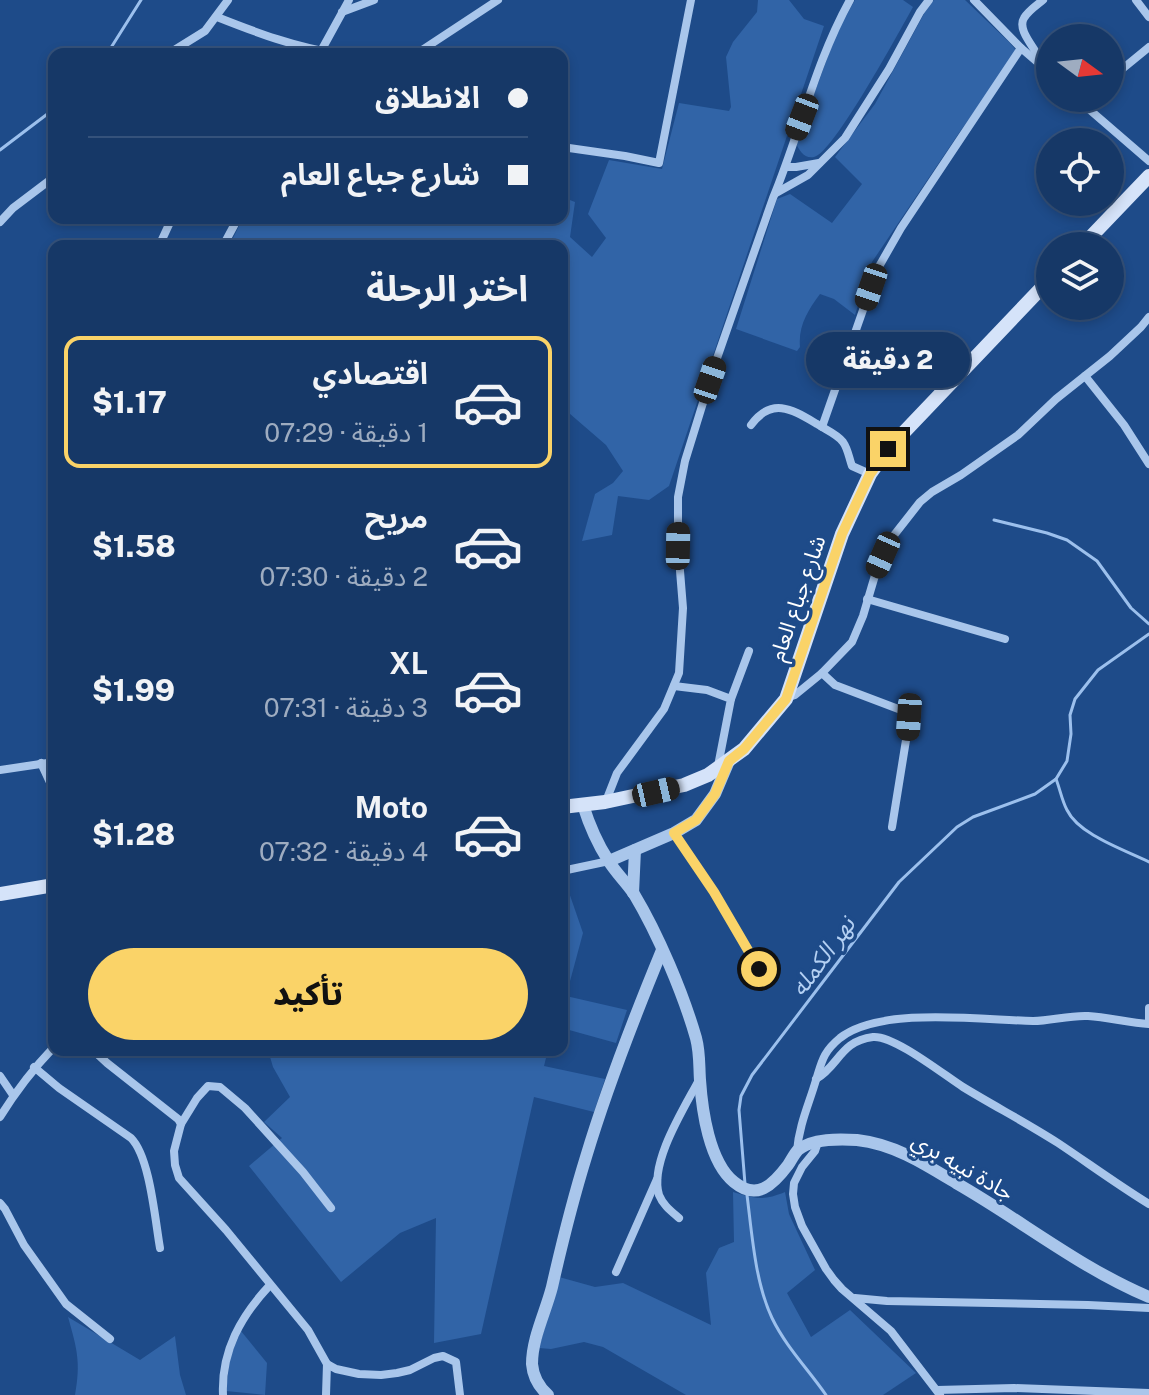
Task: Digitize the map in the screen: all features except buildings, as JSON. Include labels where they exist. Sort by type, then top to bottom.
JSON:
[{"type":"main road","points":[[1095,232],[1149,176]]},
{"type":"main road","name":"شارع جباع العام","points":[[568,806],[684,785],[708,775],[744,749],[786,699],[842,534],[870,474],[888,449],[1036,294]]},
{"type":"main road","points":[[0,894],[48,886]]},
{"type":"street","points":[[178,48],[205,31],[228,0]]},
{"type":"street","points":[[323,48],[349,0]]},
{"type":"street","points":[[342,12],[374,0]]},
{"type":"street","points":[[425,48],[498,0]]},
{"type":"street","points":[[568,148],[659,163],[691,0]]},
{"type":"street","points":[[605,802],[617,773],[658,718],[679,673],[683,608],[678,497],[685,461],[715,364],[790,150],[831,38],[850,0]]},
{"type":"street","points":[[775,194],[808,175],[845,138],[929,0]]},
{"type":"street","points":[[974,0],[1036,60]]},
{"type":"street","points":[[1036,51],[1022,30],[1022,24],[1024,17],[1043,0]]},
{"type":"street","points":[[1136,0],[1149,17]]},
{"type":"street","points":[[217,17],[273,40],[308,48]]},
{"type":"street","points":[[1124,68],[1149,47]]},
{"type":"street","points":[[822,427],[877,270],[909,216],[1021,48]]},
{"type":"street","points":[[1095,112],[1149,161]]},
{"type":"street","points":[[790,150],[795,160],[805,166]]},
{"type":"street","points":[[786,167],[819,163]]},
{"type":"street","points":[[786,167],[789,175],[800,179]]},
{"type":"street","points":[[0,222],[48,182]]},
{"type":"street","points":[[786,699],[822,673],[852,642],[891,539],[920,502],[1018,435],[1056,399],[1110,356],[1149,317]]},
{"type":"street","points":[[1085,376],[1124,425],[1149,464]]},
{"type":"street","points":[[751,425],[760,415],[774,408],[790,409],[837,436],[845,445],[852,466],[870,474]]},
{"type":"street","points":[[867,599],[1005,639]]},
{"type":"street","points":[[568,870],[609,861],[696,820],[715,794],[723,765],[731,699],[749,651]]},
{"type":"street","points":[[822,673],[835,685],[901,710],[909,717],[892,827]]},
{"type":"street","points":[[674,686],[707,690],[731,699]]},
{"type":"street","points":[[0,770],[48,762]]},
{"type":"street","points":[[41,763],[48,778]]},
{"type":"street","points":[[583,805],[609,861],[633,893],[678,988],[697,1041],[707,1125],[717,1160],[731,1179],[750,1190],[769,1187],[797,1151],[801,1123],[819,1065],[828,1050],[852,1030],[899,1019],[927,1017],[1038,1021],[1077,1015],[1149,1024],[1149,1008]]},
{"type":"street","points":[[674,833],[714,892],[759,969]]},
{"type":"street","points":[[633,893],[635,850]]},
{"type":"street","points":[[548,1395],[533,1372],[535,1344],[600,1111],[662,950]]},
{"type":"street","points":[[816,1079],[855,1042],[884,1038],[1057,1143],[1149,1204]]},
{"type":"street","points":[[0,1117],[34,1067],[48,1053]]},
{"type":"street","points":[[99,1056],[181,1124]]},
{"type":"street","points":[[34,1067],[138,1145],[160,1248]]},
{"type":"street","points":[[0,1076],[13,1095]]},
{"type":"street","points":[[616,1272],[657,1178],[671,1135],[700,1077]]},
{"type":"street","points":[[326,1395],[327,1364],[308,1330],[179,1178],[174,1151],[181,1124],[202,1090],[208,1086],[220,1087],[245,1108],[331,1208]]},
{"type":"street","name":"جادة نبيه بري","points":[[797,1151],[818,1142],[857,1140],[909,1155],[987,1200],[1104,1275],[1149,1297]]},
{"type":"street","points":[[818,1142],[794,1183],[795,1207],[802,1226],[826,1269],[842,1289],[891,1331],[938,1392],[1014,1388],[1149,1393]]},
{"type":"street","points":[[657,1178],[664,1205],[679,1218]]},
{"type":"street","points":[[0,1203],[24,1245],[66,1304],[110,1339]]},
{"type":"street","points":[[223,1395],[224,1368],[233,1337],[250,1307],[270,1285]]},
{"type":"street","points":[[854,1298],[1149,1308]]},
{"type":"street","points":[[880,1322],[887,1301]]},
{"type":"street","points":[[327,1364],[359,1374],[389,1375],[410,1370],[434,1358],[447,1357],[456,1362],[460,1395]]},
{"type":"shaded area","points":[[758,0],[789,0],[804,19],[824,26],[669,486],[649,500],[618,496],[612,535],[582,541],[595,494],[613,483],[623,471],[606,445],[568,412],[568,240],[232,240],[240,224],[568,224],[568,199],[575,202],[570,237],[592,257],[606,238],[588,214],[609,160],[662,169],[679,103],[729,111],[726,57],[733,42],[757,12]]},
{"type":"shaded area","points":[[855,0],[903,0],[913,7],[836,136],[823,151],[814,157],[807,157],[796,143],[837,32]]},
{"type":"shaded area","points":[[934,0],[965,0],[1009,42],[1015,54],[872,262],[855,315],[834,299],[820,294],[805,319],[797,351],[736,329],[777,199],[790,194],[832,223],[862,184],[835,157],[875,104]]},
{"type":"shaded area","points":[[568,890],[583,933],[568,989]]},
{"type":"shaded area","points":[[568,996],[627,1010],[616,1043],[568,1030]]},
{"type":"shaded area","points":[[270,1056],[546,1056],[544,1066],[605,1079],[594,1112],[534,1097],[481,1334],[434,1343],[436,1218],[400,1233],[341,1282],[249,1166],[282,1138],[264,1122],[290,1097]]},
{"type":"shaded area","points":[[733,1192],[759,1198],[785,1192],[789,1214],[815,1270],[787,1293],[811,1337],[850,1310],[916,1373],[883,1395],[686,1395],[603,1347],[584,1342],[551,1349],[539,1348],[559,1277],[595,1287],[623,1283],[711,1325],[706,1273],[719,1248],[734,1242]]},
{"type":"shaded area","points":[[68,1317],[140,1360],[175,1336],[186,1395],[75,1395],[77,1356]]},
{"type":"shaded area","points":[[241,1331],[267,1363],[265,1395],[226,1391],[230,1357]]},
{"type":"waterway","points":[[111,48],[141,0]]},
{"type":"waterway","points":[[0,150],[48,114]]},
{"type":"waterway","points":[[994,520],[1067,540],[1097,561],[1131,608],[1149,624]]},
{"type":"waterway","name":"نهر الكمله","points":[[745,1184],[739,1110],[741,1096],[752,1075],[899,882],[957,827],[973,817],[1035,794],[1056,779],[1067,761],[1070,715],[1075,699],[1098,670],[1149,634]]},
{"type":"waterway","points":[[1056,779],[1073,819],[1104,841],[1149,862]]},
{"type":"waterway","name":"نهر الكمله","points":[[747,1195],[755,1258],[766,1304],[784,1339],[826,1395]]},
{"type":"route","points":[[759,969],[714,892],[674,833],[696,820],[715,794],[729,761],[744,749],[786,699],[842,534],[870,474],[888,449]]}]
